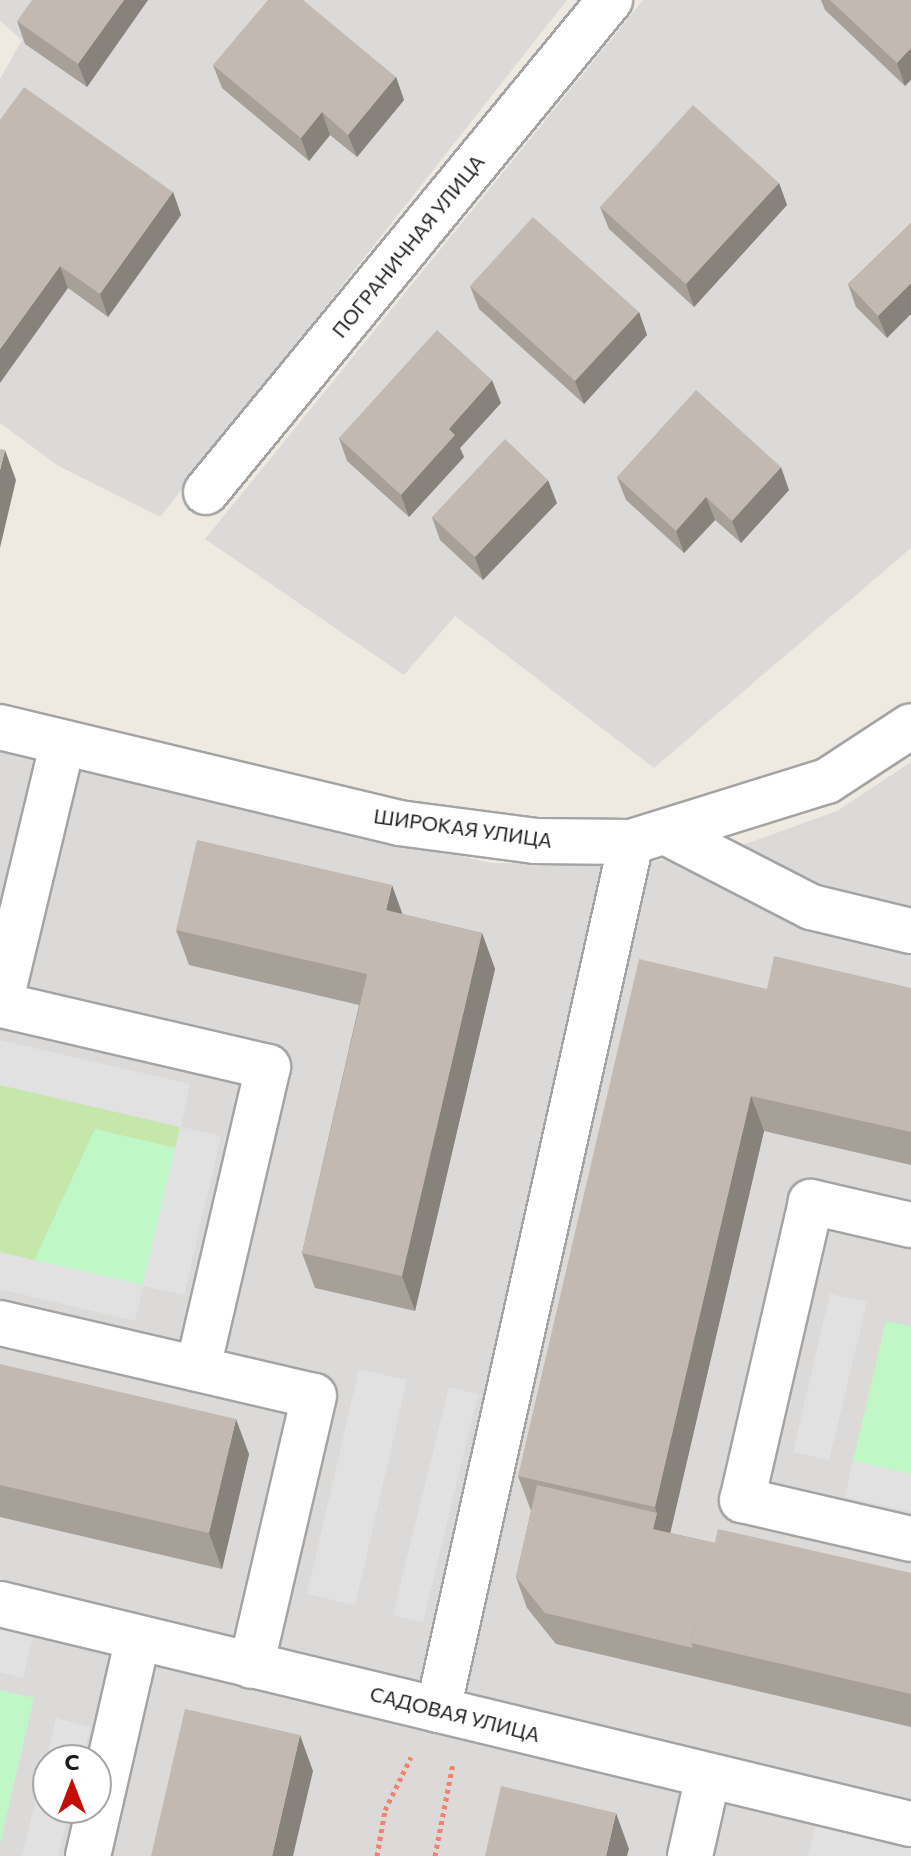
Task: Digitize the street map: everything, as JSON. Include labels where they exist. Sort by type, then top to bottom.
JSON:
[{"type":"street","name":"ПОГРАНИЧНАЯ УЛИЦА","points":[[206,492],[610,0]]},
{"type":"street","name":"ШИРОКАЯ УЛИЦА","points":[[0,727],[399,823],[535,841],[650,838],[827,781],[911,726]]},
{"type":"street","points":[[63,742],[1,1005],[268,1067],[198,1369]]},
{"type":"street","points":[[438,1710],[650,838],[811,907],[911,931]]},
{"type":"street","points":[[911,1225],[811,1202],[742,1500],[911,1539]]},
{"type":"street","points":[[0,1323],[314,1396],[251,1666]]},
{"type":"street","name":"САДОВАЯ УЛИЦА","points":[[0,1604],[911,1824]]},
{"type":"street","points":[[88,1856],[138,1638]]},
{"type":"street","points":[[690,1856],[708,1776]]},
{"type":"path","points":[[435,1856],[440,1812],[458,1749]]},
{"type":"path","points":[[377,1856],[385,1810],[412,1754]]},
{"type":"shaded area","points":[[0,0],[567,0],[160,517],[57,465],[0,423],[0,79],[22,40],[0,21]]},
{"type":"shaded area","points":[[643,0],[911,0],[911,548],[654,768],[455,616],[404,675],[205,539]]},
{"type":"shaded area","points":[[0,749],[491,863],[627,865],[729,850],[837,811],[911,762],[911,1856],[0,1856]]},
{"type":"shaded area","points":[[0,1040],[190,1084],[181,1127],[221,1136],[184,1295],[143,1286],[135,1321],[0,1289],[0,1252],[143,1285],[180,1127],[0,1085]]},
{"type":"shaded area","points":[[830,1294],[867,1302],[829,1460],[793,1452]]},
{"type":"shaded area","points":[[359,1369],[407,1380],[355,1605],[307,1594]]},
{"type":"shaded area","points":[[449,1387],[478,1394],[423,1622],[393,1615]]},
{"type":"shaded area","points":[[853,1461],[911,1474],[911,1512],[845,1497]]},
{"type":"shaded area","points":[[0,1625],[34,1634],[23,1678],[0,1672]]},
{"type":"shaded area","points":[[56,1718],[90,1727],[86,1744],[50,1744]]},
{"type":"shaded area","points":[[32,1815],[32,1824],[66,1824],[58,1856],[22,1856]]},
{"type":"shaded area","points":[[816,1823],[911,1846],[911,1856],[808,1856]]},
{"type":"green space","points":[[0,1085],[181,1127],[176,1148],[95,1129],[34,1261],[0,1252]]},
{"type":"green space","points":[[95,1129],[176,1148],[143,1286],[34,1261]]},
{"type":"green space","points":[[886,1321],[911,1326],[911,1474],[853,1461]]},
{"type":"green space","points":[[0,1690],[34,1698],[0,1844]]},
{"type":"building","points":[[32,0],[124,0],[78,64],[17,21]]},
{"type":"building","points":[[268,0],[303,0],[396,77],[348,135],[322,112],[301,138],[213,65]]},
{"type":"building","points":[[830,0],[911,0],[911,48],[897,63]]},
{"type":"building","points":[[24,87],[173,192],[100,294],[60,266],[0,349],[0,120]]},
{"type":"building","points":[[693,105],[779,183],[686,284],[600,207]]},
{"type":"building","points":[[533,217],[639,312],[575,381],[470,286]]},
{"type":"building","points":[[911,223],[911,283],[878,316],[848,284]]},
{"type":"building","points":[[437,330],[492,380],[449,429],[455,435],[401,495],[339,438]]},
{"type":"building","points":[[696,390],[781,467],[732,521],[706,497],[676,531],[617,477]]},
{"type":"building","points":[[505,439],[548,480],[475,557],[432,517]]},
{"type":"building","points":[[0,449],[5,450],[0,470]]},
{"type":"building","points":[[197,840],[392,885],[386,910],[482,933],[402,1276],[302,1253],[367,974],[176,930]]},
{"type":"building","points":[[774,956],[911,988],[911,1132],[751,1096],[655,1507],[518,1476],[639,959],[767,989]]},
{"type":"building","points":[[0,1364],[236,1419],[209,1533],[0,1485]]},
{"type":"building","points":[[537,1485],[657,1513],[653,1529],[715,1543],[691,1643],[693,1648],[545,1613],[516,1577]]},
{"type":"building","points":[[718,1529],[911,1573],[911,1694],[691,1643]]},
{"type":"building","points":[[185,1709],[300,1735],[272,1856],[151,1856]]},
{"type":"building","points":[[501,1786],[616,1813],[606,1856],[485,1856]]}]
